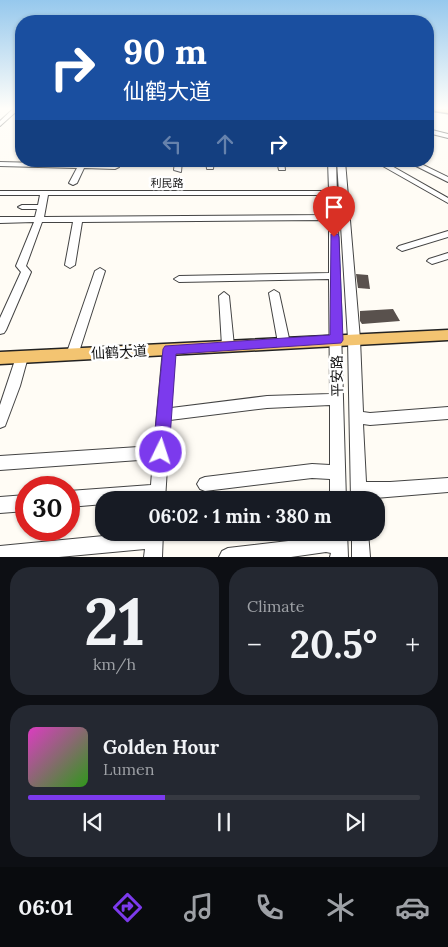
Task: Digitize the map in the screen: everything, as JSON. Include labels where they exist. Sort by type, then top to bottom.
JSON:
[{"type":"main road","name":"仙鹤大道","points":[[0,358],[448,335]]},
{"type":"street","points":[[0,164],[15,164]]},
{"type":"street","points":[[73,183],[81,167]]},
{"type":"street","name":"平安路","points":[[332,167],[338,491]]},
{"type":"street","points":[[341,167],[354,339],[359,491]]},
{"type":"street","points":[[388,167],[448,201]]},
{"type":"street","points":[[421,167],[448,180]]},
{"type":"street","name":"利民路","points":[[0,193],[333,193]]},
{"type":"street","points":[[0,330],[26,272],[21,266],[39,220],[44,193]]},
{"type":"street","points":[[22,207],[41,207]]},
{"type":"street","points":[[0,220],[334,217]]},
{"type":"street","points":[[70,265],[78,220]]},
{"type":"street","points":[[402,248],[448,234]]},
{"type":"street","points":[[432,261],[448,256]]},
{"type":"street","points":[[72,355],[100,271]]},
{"type":"street","points":[[179,279],[335,276]]},
{"type":"street","points":[[274,293],[284,343]]},
{"type":"street","points":[[224,296],[228,346]]},
{"type":"street","points":[[157,491],[170,349]]},
{"type":"street","points":[[0,422],[14,386],[22,357]]},
{"type":"street","points":[[164,415],[267,402],[315,399],[337,400]]},
{"type":"street","points":[[356,417],[370,419],[448,414]]},
{"type":"street","points":[[0,464],[71,457],[161,452]]},
{"type":"street","points":[[204,484],[312,471],[338,472]]},
{"type":"street","points":[[384,491],[448,485]]},
{"type":"street","points":[[80,500],[95,499]]},
{"type":"street","points":[[0,505],[15,504]]},
{"type":"street","points":[[360,541],[361,557]]},
{"type":"street","points":[[0,554],[154,543]]},
{"type":"street","points":[[228,557],[326,544],[339,545]]},
{"type":"building","points":[[356,274],[368,275],[370,289],[358,288]]},
{"type":"building","points":[[393,309],[400,321],[362,324],[360,321],[360,311]]},
{"type":"waterway","points":[[336,169],[336,179]]},
{"type":"waterway","points":[[336,179],[342,327]]},
{"type":"route","points":[[161,452],[170,349],[336,340],[334,237]]}]
